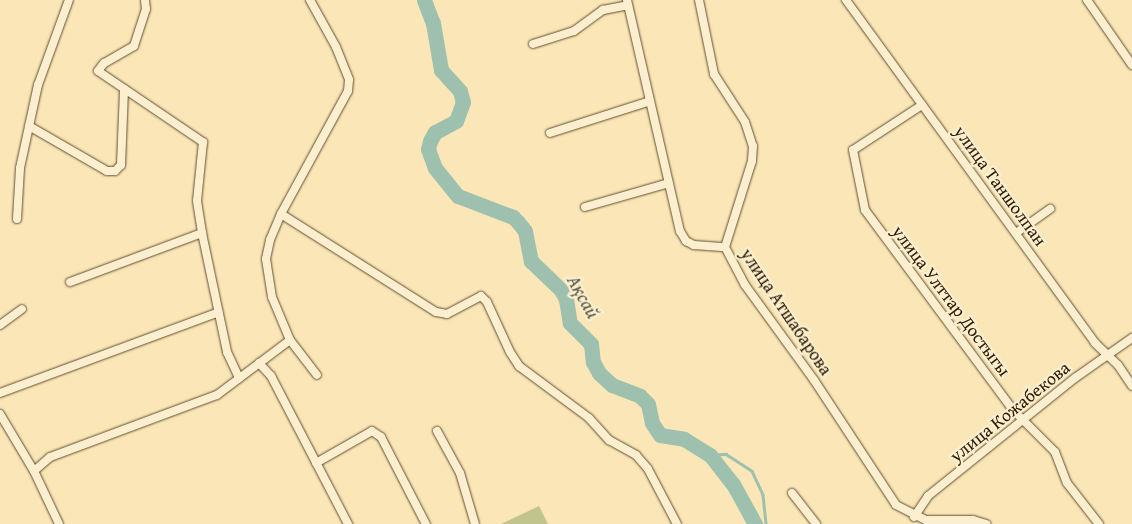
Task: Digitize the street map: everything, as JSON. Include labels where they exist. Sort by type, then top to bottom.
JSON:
[{"type":"street","points":[[17,219],[20,168],[38,86],[69,0]]},
{"type":"street","points":[[145,0],[146,9],[134,46],[104,63],[98,71],[203,142],[197,201],[227,352],[239,378]]},
{"type":"street","points":[[310,0],[336,47],[349,80],[348,91],[281,214],[270,240],[266,259],[272,298],[290,340],[317,376]]},
{"type":"street","points":[[699,0],[714,74],[745,122],[753,146],[752,161],[725,247]]},
{"type":"street","name":"улица Таншолпан","points":[[846,0],[1095,343],[1108,355],[1132,386]]},
{"type":"street","points":[[1088,0],[1132,65]]},
{"type":"street","points":[[533,44],[574,31],[603,10],[628,2]]},
{"type":"street","name":"улица Атшабарова","points":[[628,2],[680,231],[686,241],[694,245],[725,247],[745,285],[814,380],[896,505],[914,517]]},
{"type":"street","points":[[29,126],[107,171],[115,172],[121,165],[124,89]]},
{"type":"street","points":[[550,133],[650,101]]},
{"type":"street","name":"улица Улттар Достыгы","points":[[922,105],[853,150],[865,210],[1014,411],[1055,452],[1066,483],[1099,524]]},
{"type":"street","points":[[585,207],[669,183]]},
{"type":"street","points":[[1016,234],[1050,208]]},
{"type":"street","points":[[281,214],[436,312],[447,314],[481,296],[487,302],[510,352],[519,366],[589,418],[609,440],[636,455],[648,468],[677,524]]},
{"type":"street","points":[[70,282],[202,233]]},
{"type":"street","points":[[0,325],[22,309]]},
{"type":"street","points":[[0,393],[218,312]]},
{"type":"street","name":"улица Кожабекова","points":[[914,517],[928,496],[1132,338]]},
{"type":"street","points":[[34,471],[50,457],[217,395],[290,340]]},
{"type":"street","points":[[258,363],[271,376],[348,524]]},
{"type":"street","points":[[0,414],[34,471],[56,523]]},
{"type":"street","points":[[316,463],[372,430],[381,437],[426,524]]},
{"type":"street","points":[[437,430],[460,473],[475,524]]},
{"type":"street","points":[[792,493],[816,524]]},
{"type":"street","points":[[914,517],[986,524]]},
{"type":"green space","points":[[539,506],[548,524],[501,524]]},
{"type":"waterway","name":"Ақсай","points":[[424,0],[433,23],[441,70],[460,91],[463,102],[456,121],[435,132],[430,141],[428,149],[435,168],[458,196],[513,217],[518,222],[525,231],[531,261],[561,290],[566,299],[570,323],[591,344],[593,362],[599,373],[612,385],[640,396],[648,404],[652,423],[660,435],[684,439],[710,455],[733,484],[755,524]]},
{"type":"waterway","points":[[710,455],[726,454],[752,471],[763,495],[766,524]]}]
